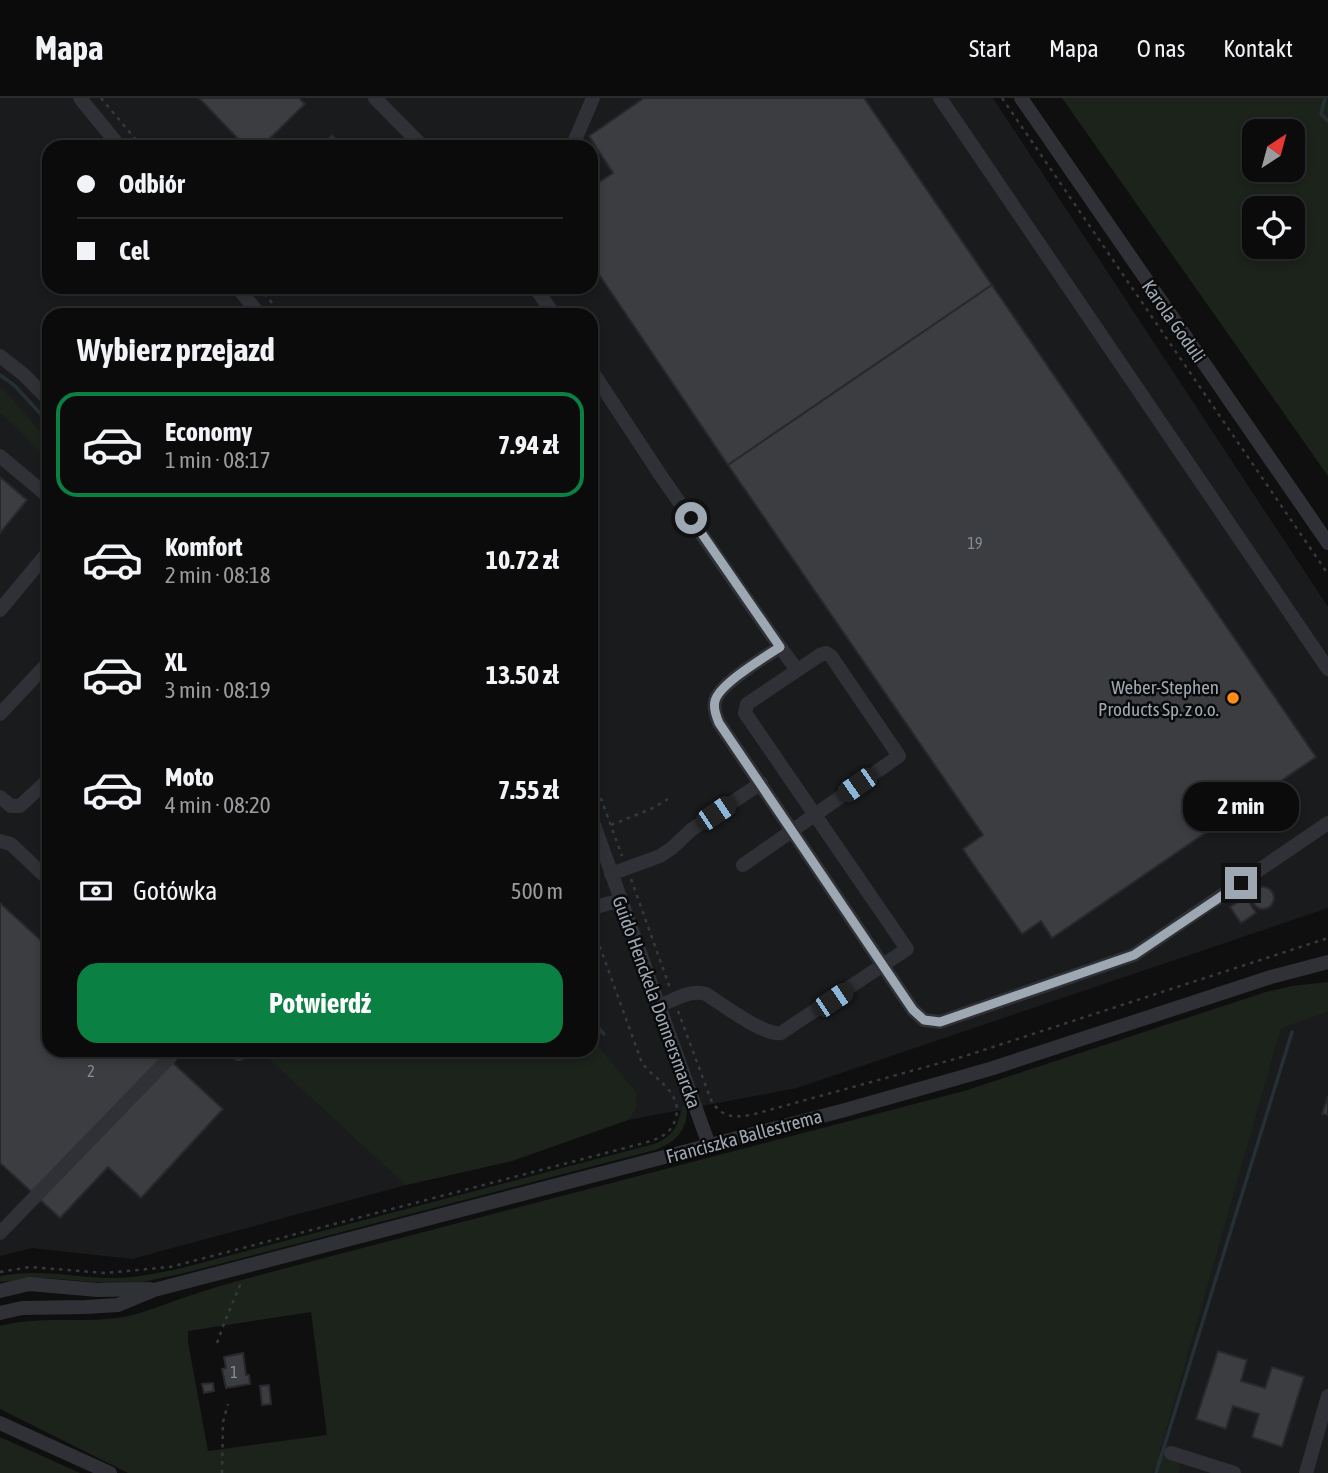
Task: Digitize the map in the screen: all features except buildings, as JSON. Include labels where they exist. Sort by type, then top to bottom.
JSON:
[{"type":"street","points":[[80,98],[114,140]]},
{"type":"street","points":[[375,98],[416,140]]},
{"type":"street","points":[[575,140],[593,98]]},
{"type":"street","points":[[940,98],[1328,669]]},
{"type":"street","name":"Karola Goduli","points":[[1021,98],[1328,543]]},
{"type":"street","points":[[242,294],[254,308]]},
{"type":"street","points":[[0,356],[42,393]]},
{"type":"street","points":[[598,380],[797,670]]},
{"type":"street","points":[[0,456],[42,491]]},
{"type":"street","points":[[0,610],[42,559]]},
{"type":"street","points":[[780,647],[719,692],[714,702],[719,723],[913,1010],[924,1020],[940,1022],[1134,955],[1328,823]]},
{"type":"street","points":[[659,1006],[695,992],[706,994],[764,1031],[776,1034],[786,1031],[907,949],[815,814],[745,713],[747,704],[826,653],[831,656],[899,756],[815,814],[743,865]]},
{"type":"street","points":[[0,714],[42,669]]},
{"type":"street","points":[[611,874],[660,856],[691,830],[761,783]]},
{"type":"street","points":[[0,797],[11,806],[20,806],[42,786]]},
{"type":"street","name":"Guido Henckela Donnersmarcka","points":[[598,836],[709,1145]]},
{"type":"street","points":[[0,841],[10,844],[42,874]]},
{"type":"street","points":[[598,906],[621,900]]},
{"type":"street","name":"Franciszka Ballestrema","points":[[0,1313],[22,1308],[118,1305],[154,1290],[953,1080],[1271,977],[1328,962]]},
{"type":"street","points":[[0,1233],[170,1057]]},
{"type":"street","name":"Franciszka Ballestrema","points":[[0,1291],[29,1284],[98,1290],[154,1290]]},
{"type":"street","points":[[1306,1473],[1328,1396]]},
{"type":"street","points":[[0,1423],[110,1473]]},
{"type":"street","points":[[1171,1453],[1234,1473]]},
{"type":"path","points":[[101,98],[136,140]]},
{"type":"path","points":[[1002,98],[1328,574]]},
{"type":"path","points":[[265,294],[276,308]]},
{"type":"path","points":[[598,790],[711,1100],[723,1113],[735,1117],[751,1115],[962,1057],[1328,938]]},
{"type":"path","points":[[611,825],[668,799]]},
{"type":"path","points":[[0,1272],[30,1267],[105,1273],[170,1267],[667,1135],[675,1123],[678,1109],[675,1098],[642,1063],[598,942]]},
{"type":"path","points":[[218,1343],[240,1285],[239,1268]]},
{"type":"path","points":[[222,1473],[223,1422],[228,1404]]},
{"type":"shaded area","points":[[0,98],[993,98],[1328,607],[1328,908],[797,1088],[628,1120],[511,1161],[406,1185],[132,1259],[32,1248],[0,1256]]},
{"type":"shaded area","points":[[1062,98],[1328,98],[1328,476]]},
{"type":"shaded area","points":[[0,388],[42,434],[42,454],[18,429],[0,413]]},
{"type":"shaded area","points":[[1328,982],[1328,1012],[1281,1028],[1159,1455],[1178,1462],[1179,1473],[1158,1473],[1159,1470],[1155,1469],[1153,1473],[128,1473],[0,1409],[0,1326],[31,1321],[109,1319],[133,1315],[250,1278],[964,1091],[1266,992]],"holes":[[[311,1312],[327,1435],[208,1451],[188,1331]]]},
{"type":"shaded area","points":[[1328,1012],[1328,1473],[1153,1473],[1281,1027]]},
{"type":"shaded area","points":[[598,1046],[636,1092],[636,1109],[628,1120],[512,1161],[406,1185],[267,1057],[598,1057]]},
{"type":"shaded area","points":[[687,1105],[686,1121],[680,1134],[655,1150],[185,1273],[138,1283],[47,1278],[0,1282],[0,1276],[14,1274],[122,1278],[178,1269],[654,1144],[671,1134],[677,1125],[682,1106]]},
{"type":"shaded area","points":[[0,1437],[80,1473],[0,1473]]},
{"type":"waterway","points":[[1325,98],[1321,114],[1328,121]]},
{"type":"waterway","points":[[0,375],[14,385],[42,415]]},
{"type":"waterway","points":[[598,1028],[604,1034]]},
{"type":"waterway","points":[[1156,1473],[1292,1032]]},
{"type":"place","name":"Weber-Stephen Products Sp. z o.o.","points":[[1233,698]]},
{"type":"route","points":[[691,518],[780,647],[719,692],[714,702],[719,723],[913,1010],[924,1020],[940,1022],[1118,962],[1134,955],[1241,883]]}]
